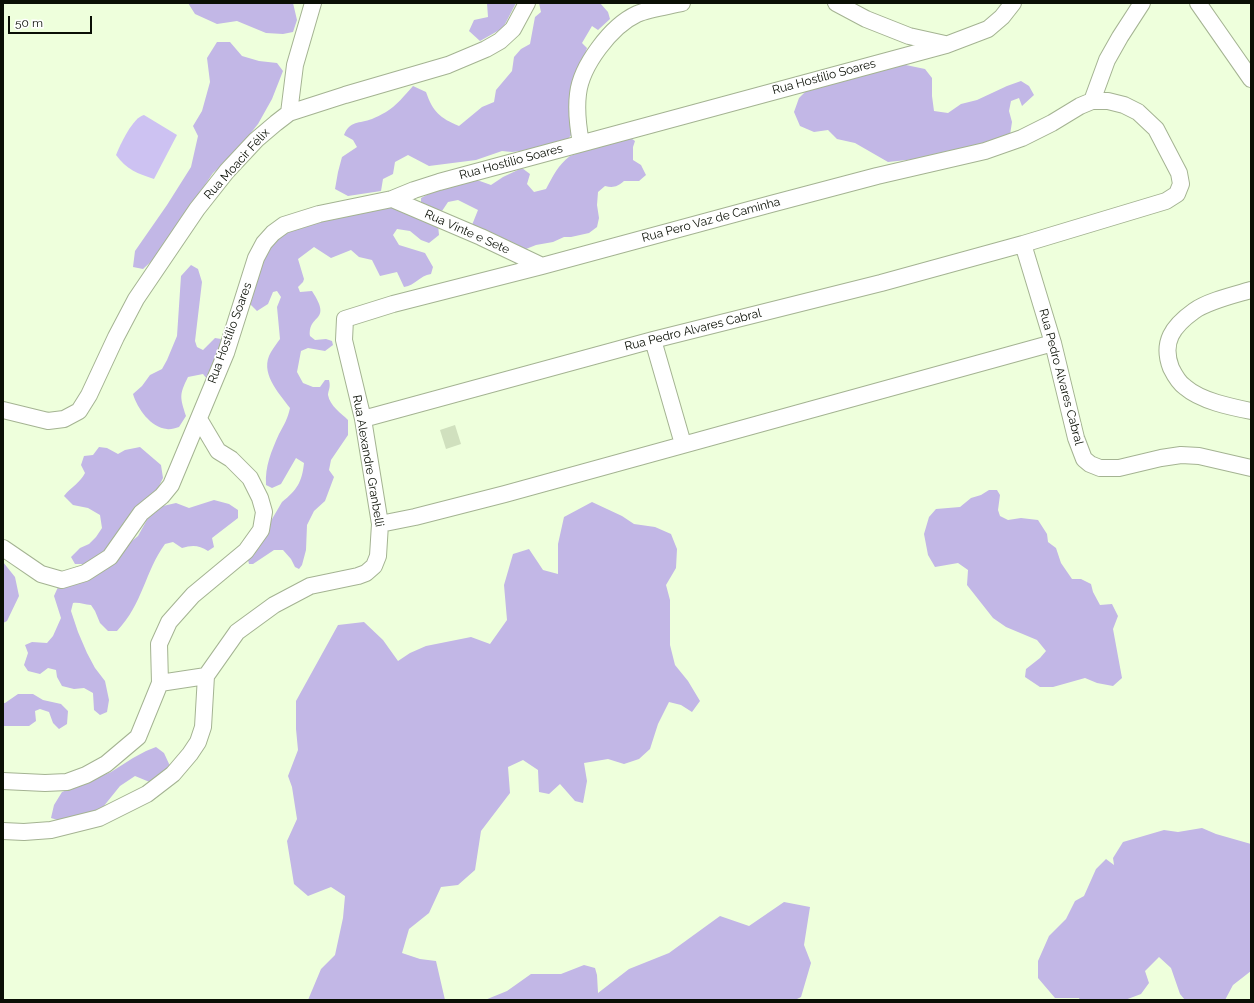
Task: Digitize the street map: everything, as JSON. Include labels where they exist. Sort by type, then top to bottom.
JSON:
[{"type":"street","points":[[289,113],[295,65],[313,3]]},
{"type":"street","name":"Rua Moacir Félix","points":[[3,410],[48,421],[64,419],[79,411],[89,395],[116,337],[136,299],[197,209],[227,171],[256,140],[276,123],[289,113],[448,65],[486,49],[500,41],[513,28],[527,3]]},
{"type":"street","points":[[581,143],[578,124],[578,94],[582,76],[599,48],[615,29],[637,14],[682,3]]},
{"type":"street","points":[[836,3],[866,19],[909,36],[946,44]]},
{"type":"street","name":"Rua Hostílio Soares","points":[[3,548],[41,574],[62,580],[85,573],[110,557],[141,513],[167,491],[171,485],[226,353],[256,258],[264,243],[273,233],[284,225],[319,214],[392,199],[439,182],[946,44],[988,29],[1002,17],[1013,3]]},
{"type":"street","points":[[1092,101],[1107,60],[1142,3]]},
{"type":"street","points":[[1198,3],[1251,79]]},
{"type":"street","name":"Rua Pedro Alvares Cabral","points":[[363,419],[653,340],[881,283],[1023,244],[1166,201],[1177,194],[1181,184],[1179,173],[1156,129],[1138,112],[1124,105],[1108,101],[1092,101]]},
{"type":"street","name":"Rua Pero Vaz de Caminha","points":[[344,340],[345,319],[352,316],[847,184],[985,151],[1022,138],[1092,101]]},
{"type":"street","name":"Rua Vinte e Sete","points":[[392,199],[481,237],[542,266]]},
{"type":"street","name":"Rua Pedro Alvares Cabral","points":[[1023,244],[1052,342],[1076,438],[1084,459],[1090,464],[1100,468],[1119,468],[1181,455],[1199,456],[1251,468]]},
{"type":"street","points":[[1251,290],[1217,300],[1195,310],[1183,320],[1171,334],[1167,342],[1166,352],[1173,373],[1185,387],[1201,397],[1251,411]]},
{"type":"street","name":"Rua Alexandre Granbelli","points":[[206,676],[237,632],[274,605],[310,586],[358,576],[366,573],[374,566],[378,556],[380,524],[363,419],[344,340]]},
{"type":"street","points":[[653,340],[683,444]]},
{"type":"street","points":[[380,524],[416,517],[505,494],[1052,342]]},
{"type":"street","points":[[3,782],[67,782],[106,764],[138,737],[160,683],[159,644],[169,622],[193,595],[246,551],[261,530],[264,512],[260,498],[250,478],[231,458],[218,451],[199,419]]},
{"type":"street","points":[[3,831],[24,832],[51,830],[99,818],[147,794],[173,774],[198,742],[203,727],[206,676],[160,683]]},
{"type":"shaded area","points":[[188,3],[293,3],[297,20],[293,32],[283,34],[266,33],[237,21],[217,24],[195,14]]},
{"type":"shaded area","points":[[487,3],[516,3],[503,28],[480,41],[469,31],[474,20],[488,17]]},
{"type":"shaded area","points":[[539,3],[600,3],[608,12],[610,19],[598,30],[592,26],[582,43],[587,48],[569,103],[569,118],[572,134],[568,139],[536,149],[512,152],[502,151],[476,160],[429,166],[408,155],[395,162],[393,174],[383,179],[381,191],[348,196],[335,189],[342,157],[357,147],[353,140],[344,135],[346,130],[355,123],[372,119],[390,110],[413,86],[426,92],[431,105],[438,114],[459,126],[482,107],[494,102],[496,90],[512,71],[514,57],[521,49],[530,44],[535,17],[541,12]]},
{"type":"shaded area","points":[[217,42],[230,42],[242,56],[259,61],[277,63],[283,71],[272,99],[258,124],[234,154],[213,173],[156,257],[143,269],[133,267],[135,251],[191,167],[198,136],[193,126],[202,111],[210,82],[207,58]]},
{"type":"shaded area","points":[[901,64],[925,69],[932,78],[934,111],[948,113],[961,104],[977,100],[1021,81],[1029,86],[1034,95],[1022,106],[1019,98],[1011,101],[1009,111],[1012,122],[1010,135],[987,145],[916,159],[888,162],[855,143],[837,139],[828,130],[814,132],[800,126],[794,112],[799,98],[810,87]]},
{"type":"shaded area","points":[[144,115],[177,135],[154,179],[133,170],[124,164],[116,155],[131,126]]},
{"type":"shaded area","points":[[628,136],[635,141],[633,147],[633,160],[641,165],[646,175],[639,181],[624,181],[619,185],[610,187],[605,186],[598,192],[597,205],[599,218],[597,227],[589,233],[564,237],[553,242],[536,245],[521,251],[472,225],[478,210],[458,200],[448,202],[440,214],[421,202],[421,198],[440,188],[477,180],[491,185],[503,177],[522,168],[530,174],[527,184],[534,192],[546,189],[559,167],[570,156]]},
{"type":"shaded area","points":[[390,206],[438,225],[439,235],[429,243],[421,240],[410,231],[397,229],[393,235],[399,245],[425,253],[433,267],[431,274],[404,287],[397,272],[380,276],[372,260],[359,257],[351,250],[331,258],[314,247],[298,259],[304,279],[298,287],[300,292],[312,291],[320,308],[320,313],[310,329],[310,336],[315,340],[326,339],[332,341],[333,345],[325,351],[308,348],[301,351],[297,372],[303,383],[313,387],[320,387],[325,380],[329,380],[329,399],[336,409],[348,420],[348,435],[331,460],[329,470],[334,477],[325,501],[314,511],[307,525],[306,550],[302,565],[299,569],[295,567],[291,559],[283,550],[274,550],[253,564],[249,564],[248,560],[282,502],[298,485],[302,475],[304,463],[296,458],[281,484],[272,488],[266,485],[266,472],[269,459],[290,408],[272,382],[267,367],[271,352],[280,339],[277,307],[281,297],[277,291],[273,292],[268,304],[257,311],[250,304],[258,271],[269,247],[285,231],[328,217]]},
{"type":"shaded area","points":[[191,265],[198,269],[202,282],[195,341],[197,347],[203,350],[215,338],[221,339],[224,346],[207,379],[203,374],[188,377],[181,396],[186,416],[179,427],[173,429],[161,428],[150,421],[141,411],[133,394],[142,386],[150,375],[162,369],[167,360],[177,336],[181,276]]},
{"type":"shaded area","points":[[99,447],[107,448],[118,454],[125,450],[140,447],[161,465],[163,478],[157,490],[106,553],[90,564],[75,564],[71,557],[80,548],[89,544],[102,528],[100,515],[88,508],[73,505],[64,496],[81,480],[85,473],[81,465],[84,456],[93,455]]},
{"type":"shaded area","points":[[989,490],[997,490],[1000,495],[998,510],[1000,516],[1008,520],[1021,518],[1038,520],[1047,534],[1048,542],[1056,548],[1061,563],[1072,579],[1081,579],[1091,584],[1093,592],[1100,605],[1112,604],[1118,616],[1113,629],[1122,678],[1113,686],[1097,683],[1085,678],[1053,687],[1040,687],[1025,677],[1026,669],[1046,651],[1037,640],[1006,627],[993,618],[967,585],[968,570],[958,563],[935,567],[928,555],[924,534],[929,517],[936,509],[960,507],[971,498],[981,495]]},
{"type":"shaded area","points":[[214,500],[229,504],[238,510],[238,518],[212,538],[214,547],[208,551],[195,546],[182,548],[173,542],[165,544],[158,554],[133,610],[117,631],[108,631],[100,623],[91,605],[73,603],[71,611],[78,632],[95,668],[105,681],[109,700],[107,712],[100,715],[94,710],[93,693],[84,688],[74,689],[62,686],[57,677],[56,670],[48,668],[40,674],[28,671],[24,665],[28,653],[25,645],[32,642],[47,643],[53,636],[61,618],[54,596],[58,587],[127,545],[138,536],[148,518],[163,506],[176,503],[189,508]]},
{"type":"shaded area","points":[[592,502],[622,516],[634,524],[655,527],[671,534],[677,549],[676,568],[666,585],[670,600],[670,645],[675,665],[688,681],[700,701],[692,712],[681,705],[669,702],[658,724],[650,749],[639,759],[624,764],[608,759],[584,763],[587,781],[583,803],[575,801],[560,784],[549,794],[539,792],[538,770],[523,760],[508,767],[510,793],[481,831],[475,870],[458,885],[441,887],[429,913],[409,929],[402,953],[420,959],[436,961],[445,1000],[308,1000],[321,969],[335,955],[343,918],[345,896],[331,887],[308,896],[294,884],[287,841],[297,819],[292,787],[288,776],[298,750],[296,701],[338,625],[364,622],[383,640],[398,661],[410,653],[426,646],[471,637],[490,644],[507,620],[504,585],[513,554],[529,549],[543,570],[558,574],[558,544],[564,517]]},
{"type":"shaded area","points":[[3,562],[15,577],[19,596],[7,621],[3,623]]},
{"type":"shaded area","points":[[18,694],[33,694],[43,700],[61,704],[68,711],[67,724],[59,729],[53,723],[49,712],[40,709],[35,711],[36,721],[29,726],[3,726],[3,703]]},
{"type":"shaded area","points":[[156,747],[164,753],[170,766],[165,774],[152,783],[135,776],[120,786],[99,812],[61,821],[51,818],[54,805],[62,792],[111,772],[133,758]]},
{"type":"shaded area","points":[[1202,828],[1216,834],[1251,844],[1251,971],[1233,985],[1225,1000],[1185,1000],[1180,994],[1171,968],[1159,957],[1145,971],[1149,983],[1141,994],[1125,1000],[1080,1000],[1079,998],[1055,998],[1038,978],[1038,961],[1049,936],[1066,919],[1075,901],[1084,896],[1096,869],[1106,859],[1114,865],[1113,858],[1123,842],[1164,830],[1178,832]]},
{"type":"shaded area","points":[[784,902],[810,907],[804,945],[811,963],[801,997],[795,1000],[485,1000],[507,991],[531,974],[561,974],[584,965],[595,968],[598,993],[629,969],[669,953],[720,916],[749,926]]},
{"type":"building","points":[[455,425],[461,444],[446,449],[440,430]]}]
